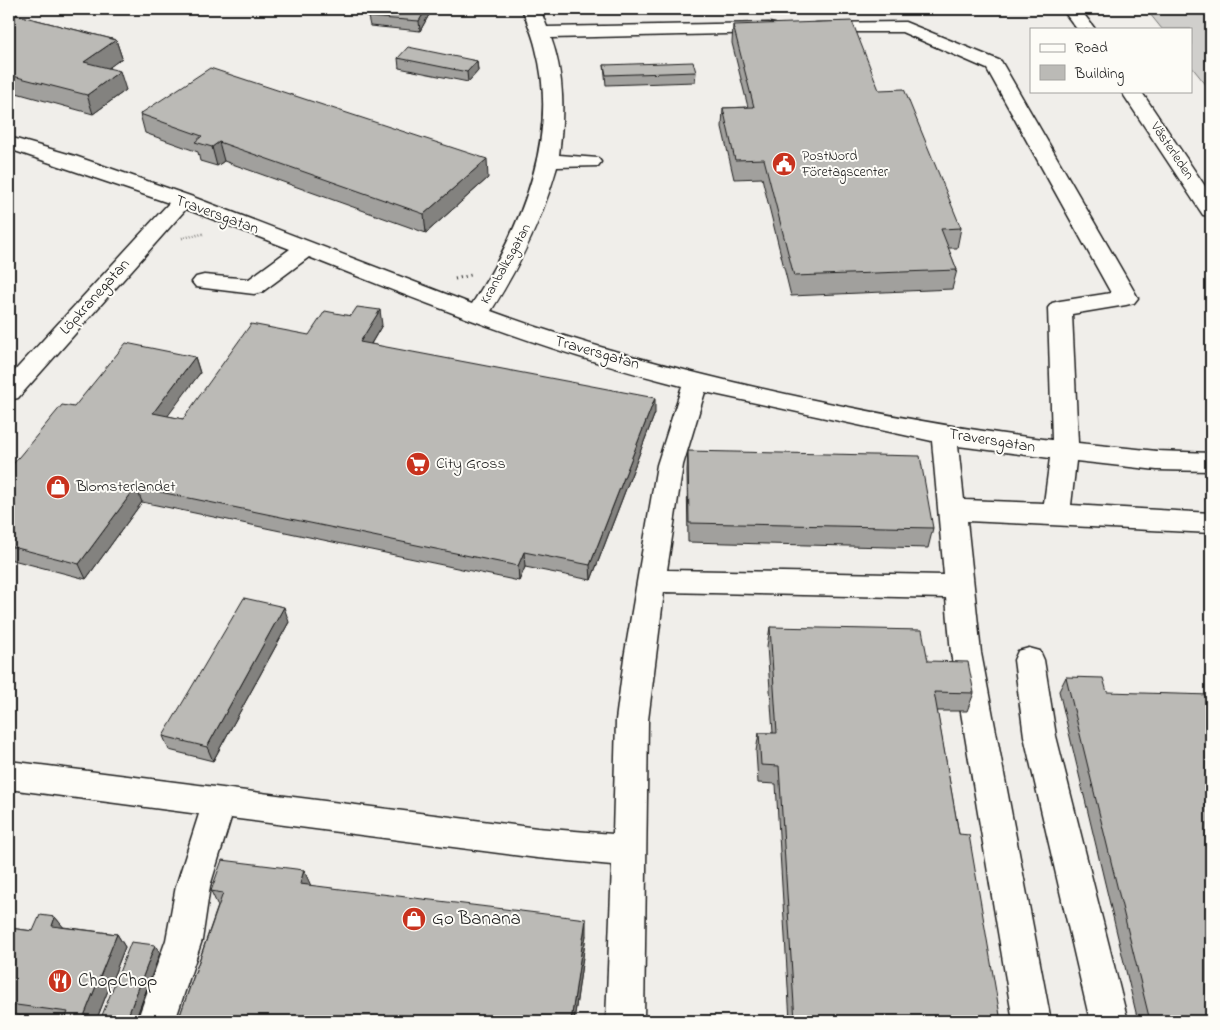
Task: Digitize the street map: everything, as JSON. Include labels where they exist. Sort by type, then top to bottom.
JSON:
[{"type":"street","name":"Kranbalksgatan","points":[[477,315],[519,246],[533,213],[548,161],[554,124],[554,97],[551,72],[541,33],[530,9]]},
{"type":"street","points":[[1072,9],[1085,28]]},
{"type":"street","points":[[541,33],[905,27],[994,65],[1126,298],[1060,308],[1066,436],[1056,514]]},
{"type":"street","name":"Västerleden","points":[[1132,92],[1211,210]]},
{"type":"street","name":"Traversgatan","points":[[9,143],[97,170],[306,248],[477,315],[564,344],[696,381],[774,400],[944,434],[1033,449],[1142,461],[1211,462]]},
{"type":"street","points":[[548,161],[591,162]]},
{"type":"street","name":"Löpkranegatan","points":[[9,392],[181,202]]},
{"type":"street","points":[[204,282],[254,287],[306,248]]},
{"type":"street","points":[[625,1021],[632,720],[651,581],[670,465],[696,381]]},
{"type":"street","points":[[944,434],[966,653],[1032,1021]]},
{"type":"street","points":[[951,510],[1211,523]]},
{"type":"street","points":[[651,581],[959,586]]},
{"type":"street","points":[[1028,660],[1040,736],[1109,1021]]},
{"type":"street","points":[[9,775],[537,843],[628,852]]},
{"type":"street","points":[[156,1021],[184,940],[193,886],[220,802]]},
{"type":"shaded area","points":[[1146,9],[1211,9],[1211,91],[1192,67],[1192,28],[1161,28]]},
{"type":"building","points":[[373,9],[426,9],[419,21],[368,17]]},
{"type":"building","points":[[9,13],[116,40],[84,62],[120,71],[87,95],[9,75]]},
{"type":"building","points":[[852,21],[879,90],[904,89],[961,228],[941,229],[957,270],[794,276],[764,159],[735,160],[723,108],[754,107],[733,25]]},
{"type":"building","points":[[408,47],[477,61],[467,72],[398,58]]},
{"type":"building","points":[[693,62],[696,72],[606,75],[604,65]]},
{"type":"building","points":[[210,68],[487,159],[424,214],[219,142],[212,147],[195,142],[202,136],[140,114]]},
{"type":"building","points":[[357,307],[380,310],[360,342],[655,398],[590,565],[524,552],[518,566],[136,487],[79,564],[9,546],[9,469],[62,405],[74,407],[126,343],[195,357],[153,413],[183,419],[251,324],[309,335],[325,311],[351,316]]},
{"type":"building","points":[[688,451],[920,456],[933,528],[689,523]]},
{"type":"building","points":[[244,598],[284,607],[207,747],[163,736]]},
{"type":"building","points":[[770,627],[922,630],[928,661],[968,662],[974,693],[934,692],[959,834],[969,835],[1001,1021],[795,1021],[779,766],[761,765],[759,733],[777,733]]},
{"type":"building","points":[[1066,677],[1103,678],[1107,692],[1211,695],[1211,1021],[1150,1021]]},
{"type":"building","points":[[222,860],[304,870],[300,884],[586,919],[571,1021],[178,1021],[223,893],[211,891]]},
{"type":"building","name":"ChopChop","points":[[40,915],[55,917],[52,926],[117,934],[82,1021],[64,1021],[68,1012],[9,1004],[9,928],[33,931]]},
{"type":"building","points":[[131,942],[155,945],[126,1021],[101,1018]]},
{"type":"place","name":"PostNord Företagscenter","points":[[784,164]]},
{"type":"place","name":"City Gross","points":[[418,464]]},
{"type":"place","name":"Blomsterlandet","points":[[58,487]]},
{"type":"place","name":"Go Banana","points":[[414,919]]},
{"type":"place","name":"ChopChop","points":[[60,981]]}]
